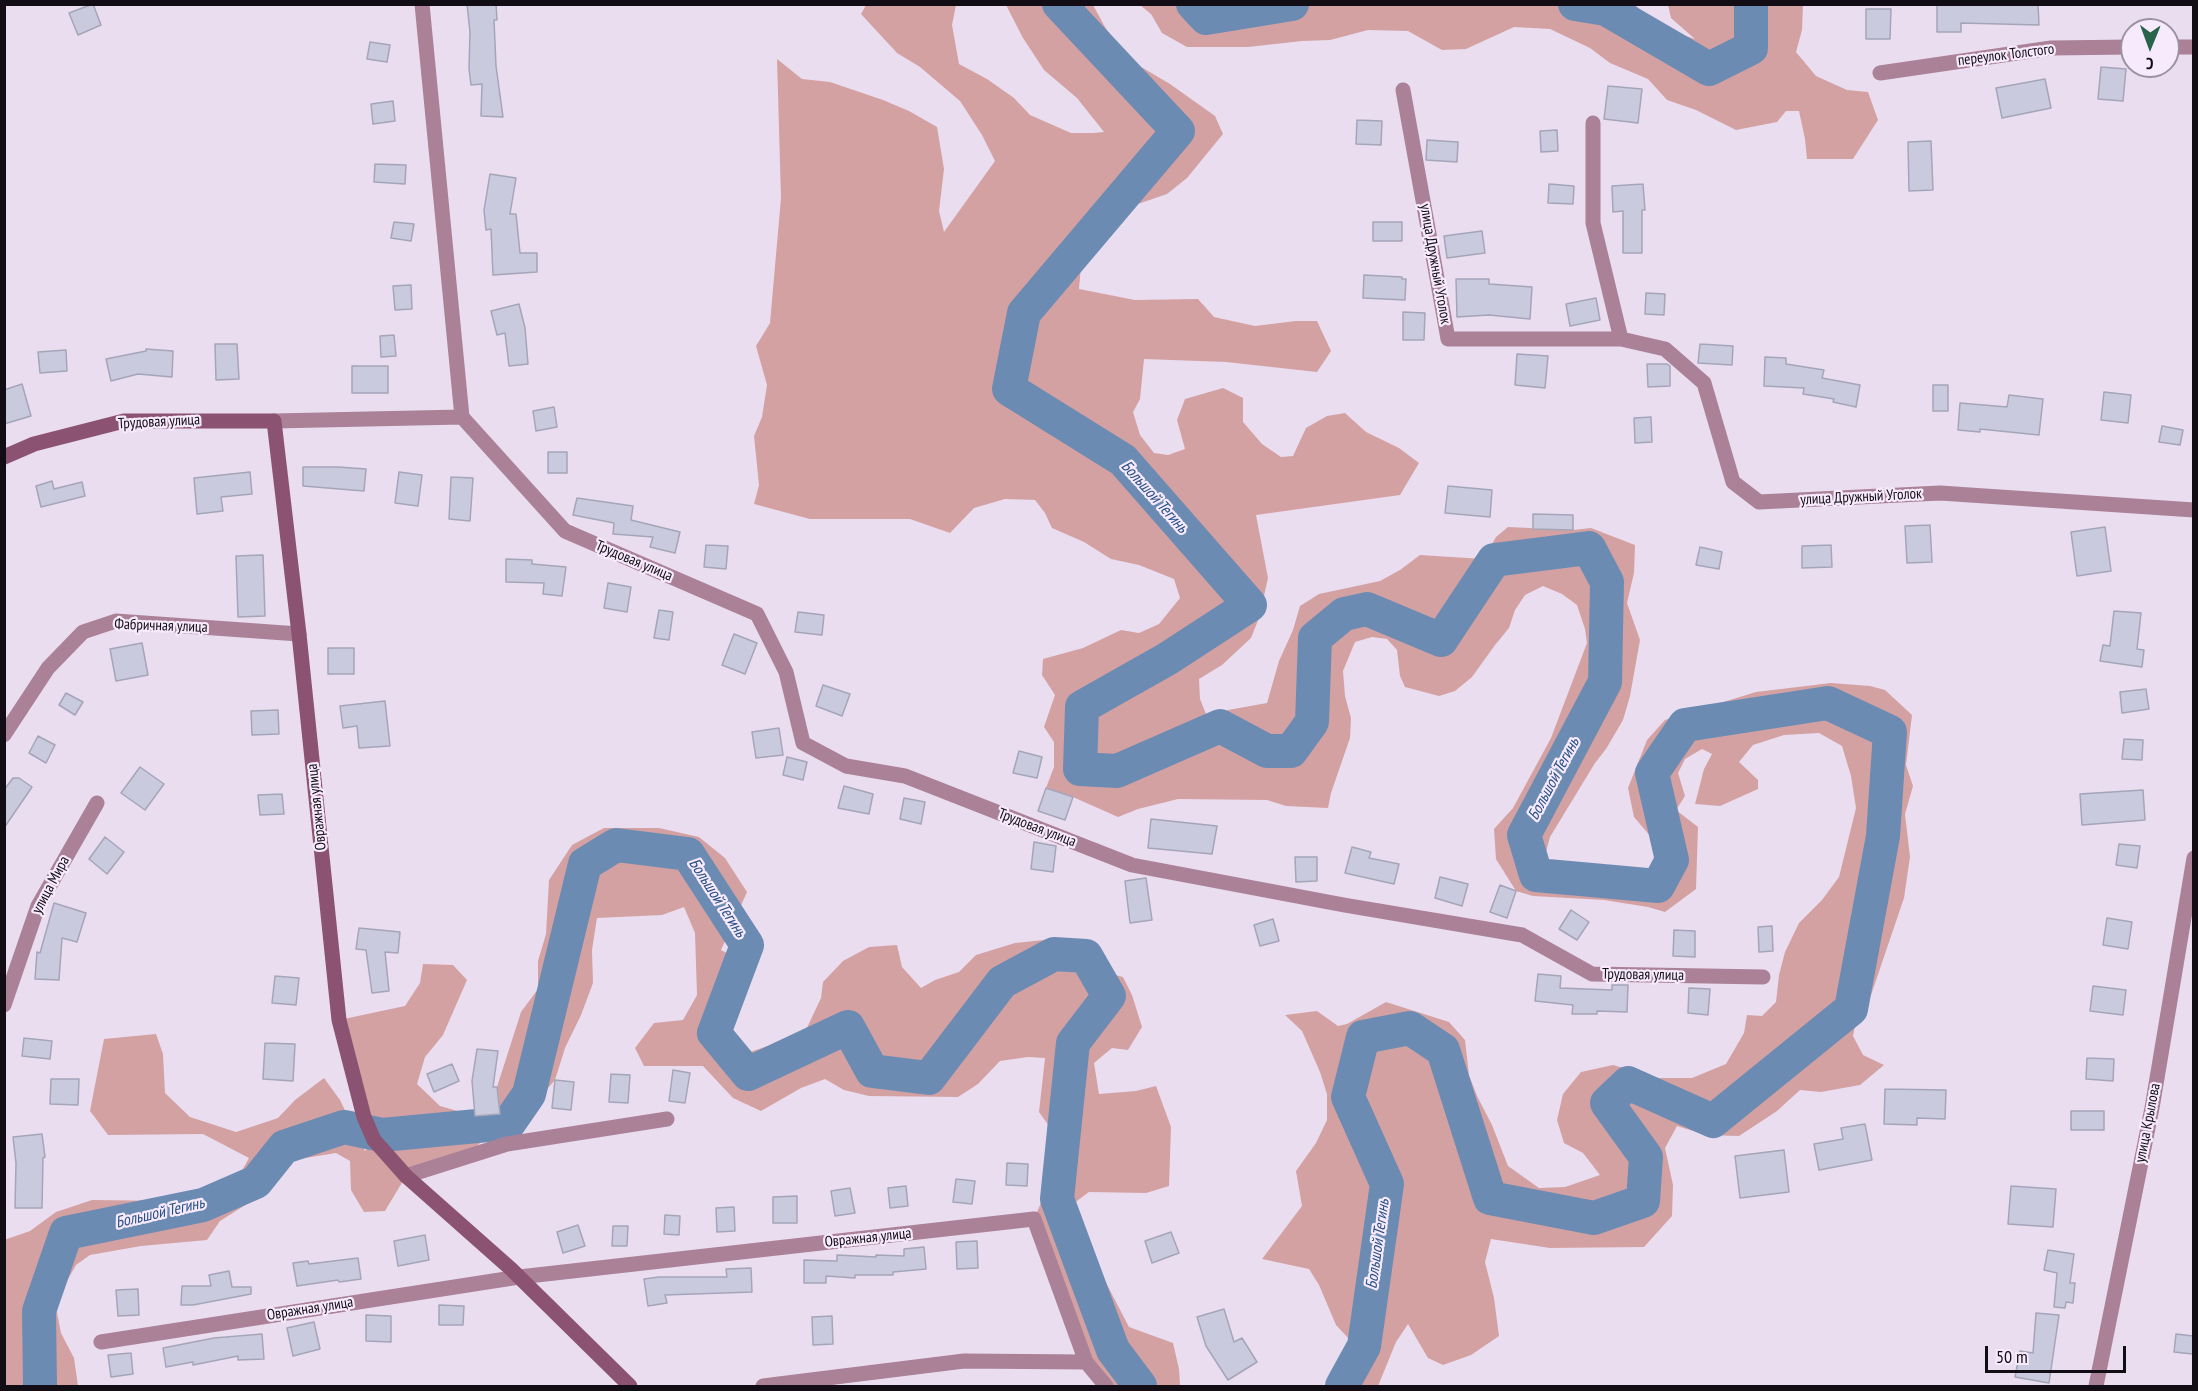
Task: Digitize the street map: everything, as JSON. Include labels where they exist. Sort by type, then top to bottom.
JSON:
[{"type":"street","points":[[422,4],[462,417]]},
{"type":"street","name":"переулок Толстого","points":[[1880,73],[2051,48],[2120,47]]},
{"type":"street","name":"улица Дружный Уголок","points":[[1403,90],[1448,339],[1622,339],[1665,349],[1704,383],[1733,482],[1759,502],[1940,493],[2193,510]]},
{"type":"street","points":[[1593,123],[1593,223],[1622,339]]},
{"type":"street","name":"Трудовая улица","points":[[4,457],[34,444],[124,422],[462,417],[565,531],[757,614],[786,672],[803,743],[846,766],[905,776],[1132,865],[1344,905],[1522,935],[1592,975],[1763,977]]},
{"type":"street","name":"Овражная улица","points":[[273,421],[299,634],[339,1020],[364,1117],[374,1140],[406,1176],[519,1277],[630,1386]]},
{"type":"street","name":"Фабричная улица","points":[[4,735],[48,668],[83,632],[116,621],[299,634]]},
{"type":"street","name":"улица Мира","points":[[4,1005],[38,906],[97,803]]},
{"type":"street","name":"улица Крылова","points":[[2096,1386],[2152,1107],[2193,858]]},
{"type":"street","points":[[406,1176],[507,1144],[667,1119]]},
{"type":"street","name":"Овражная улица","points":[[101,1342],[519,1277],[1034,1219],[1086,1362],[1106,1386]]},
{"type":"street","points":[[763,1386],[964,1360],[1086,1362]]},
{"type":"shaded area","points":[[866,5],[956,5],[952,25],[959,64],[987,79],[1014,98],[1030,115],[1071,133],[1093,133],[1104,132],[1077,98],[1044,70],[1023,38],[1006,5],[1093,5],[1126,58],[1170,84],[1215,116],[1223,134],[1187,178],[1167,194],[1132,206],[1115,221],[1100,241],[1082,254],[1079,289],[1135,300],[1198,299],[1214,317],[1255,326],[1317,321],[1331,351],[1317,372],[1226,362],[1144,359],[1140,399],[1133,412],[1140,435],[1154,453],[1168,455],[1185,449],[1177,420],[1185,399],[1223,388],[1243,398],[1243,422],[1262,444],[1281,457],[1293,456],[1306,428],[1327,416],[1345,413],[1366,432],[1399,448],[1419,463],[1400,495],[1256,515],[1268,578],[1259,618],[1251,638],[1222,665],[1199,679],[1200,699],[1206,714],[1267,703],[1279,661],[1293,630],[1300,606],[1319,594],[1380,581],[1420,555],[1483,559],[1496,537],[1508,527],[1573,530],[1591,528],[1635,545],[1634,573],[1627,603],[1640,640],[1630,696],[1623,720],[1550,837],[1542,867],[1610,874],[1635,874],[1655,867],[1662,850],[1634,817],[1628,788],[1647,740],[1665,720],[1756,692],[1831,683],[1870,686],[1885,690],[1912,715],[1906,765],[1913,786],[1905,814],[1910,857],[1904,898],[1871,995],[1856,1021],[1853,1036],[1863,1055],[1884,1065],[1860,1085],[1821,1092],[1800,1090],[1777,1111],[1739,1136],[1706,1135],[1677,1126],[1665,1148],[1673,1185],[1672,1216],[1644,1247],[1550,1248],[1491,1239],[1485,1262],[1494,1298],[1499,1336],[1471,1355],[1443,1365],[1428,1358],[1408,1324],[1396,1342],[1378,1386],[1332,1386],[1344,1368],[1349,1339],[1336,1325],[1319,1285],[1309,1269],[1262,1259],[1302,1206],[1296,1171],[1316,1143],[1327,1120],[1327,1094],[1320,1072],[1302,1031],[1285,1015],[1317,1011],[1338,1026],[1347,1024],[1386,1002],[1449,1022],[1465,1040],[1469,1075],[1508,1166],[1539,1188],[1565,1187],[1600,1175],[1583,1153],[1564,1143],[1557,1120],[1563,1094],[1581,1072],[1613,1065],[1657,1078],[1692,1078],[1726,1064],[1744,1033],[1747,1015],[1762,1016],[1776,1002],[1779,975],[1785,952],[1799,923],[1822,900],[1839,877],[1856,808],[1851,776],[1842,746],[1819,733],[1784,735],[1753,745],[1739,762],[1758,780],[1758,789],[1720,806],[1695,804],[1704,769],[1712,754],[1702,749],[1685,759],[1678,773],[1685,796],[1676,810],[1698,827],[1696,889],[1665,912],[1604,900],[1533,896],[1516,891],[1496,859],[1494,829],[1513,808],[1551,738],[1587,643],[1577,605],[1562,594],[1543,586],[1525,595],[1515,610],[1509,628],[1472,677],[1455,691],[1439,696],[1405,687],[1400,676],[1397,650],[1387,639],[1372,637],[1355,642],[1343,671],[1345,696],[1351,718],[1350,738],[1328,808],[1286,806],[1267,800],[1178,799],[1138,809],[1118,817],[1046,788],[1054,767],[1054,742],[1044,727],[1055,695],[1042,675],[1043,659],[1083,648],[1121,630],[1139,633],[1159,624],[1180,598],[1174,579],[1139,565],[1111,559],[1084,542],[1052,528],[1045,513],[1035,500],[1005,499],[974,508],[950,533],[910,519],[810,519],[754,504],[759,485],[754,436],[762,417],[767,385],[756,346],[770,323],[781,198],[777,59],[802,79],[830,82],[883,100],[937,127],[944,169],[939,211],[944,232],[995,161],[982,135],[960,101],[920,67],[897,53],[861,14]]},
{"type":"shaded area","points":[[1140,5],[1635,5],[1659,27],[1695,39],[1671,18],[1668,5],[1803,5],[1802,30],[1796,52],[1816,76],[1847,90],[1868,92],[1878,120],[1853,159],[1807,159],[1799,111],[1786,111],[1777,122],[1736,130],[1696,110],[1667,100],[1648,79],[1610,63],[1590,48],[1550,29],[1514,27],[1466,49],[1442,50],[1408,31],[1368,30],[1330,40],[1248,47],[1187,47],[1162,33],[1151,14]]},
{"type":"shaded area","points":[[604,828],[659,828],[699,837],[725,858],[747,892],[721,950],[751,967],[729,1037],[747,1053],[804,1034],[821,998],[823,982],[843,961],[869,947],[897,945],[902,967],[921,988],[935,980],[959,972],[976,955],[1015,943],[1044,940],[1074,944],[1081,966],[1123,977],[1132,995],[1142,1027],[1128,1050],[1112,1048],[1094,1063],[1099,1094],[1136,1091],[1156,1086],[1171,1127],[1169,1186],[1146,1193],[1089,1192],[1073,1204],[1078,1229],[1129,1327],[1173,1343],[1180,1385],[1213,1386],[1106,1386],[1086,1362],[1034,1219],[1044,1196],[1053,1162],[1049,1126],[1039,1112],[1045,1058],[1028,1057],[1000,1061],[978,1084],[958,1097],[869,1096],[844,1090],[825,1079],[801,1088],[761,1111],[733,1098],[703,1066],[644,1066],[635,1048],[654,1023],[683,1020],[697,995],[695,933],[684,907],[662,915],[597,918],[592,950],[593,983],[581,1015],[565,1048],[555,1080],[532,1106],[516,1130],[484,1139],[466,1157],[406,1176],[385,1211],[364,1212],[351,1190],[350,1161],[336,1153],[293,1160],[258,1197],[220,1221],[207,1240],[141,1246],[90,1255],[76,1265],[55,1302],[61,1333],[74,1358],[78,1386],[5,1386],[4,1240],[30,1231],[56,1212],[92,1200],[169,1201],[211,1195],[239,1176],[249,1158],[203,1134],[108,1135],[90,1111],[104,1039],[156,1034],[163,1054],[165,1093],[190,1117],[236,1132],[278,1118],[295,1100],[324,1078],[340,1100],[365,1151],[374,1140],[339,1020],[405,1006],[420,983],[423,964],[453,965],[467,980],[443,1035],[425,1057],[417,1084],[440,1106],[475,1116],[499,1114],[497,1087],[521,1012],[538,989],[538,961],[546,934],[549,880],[572,845]]},
{"type":"building","points":[[93,4],[101,25],[78,35],[69,13]]},
{"type":"building","points":[[467,4],[496,4],[497,20],[494,20],[496,66],[503,117],[481,116],[482,84],[471,85]]},
{"type":"building","points":[[1937,4],[2038,4],[2039,25],[1961,23],[1961,32],[1937,32]]},
{"type":"building","points":[[1866,9],[1891,9],[1890,39],[1866,39]]},
{"type":"building","points":[[370,42],[390,45],[387,62],[367,59]]},
{"type":"building","points":[[2101,67],[2120,69],[2120,78],[2125,78],[2123,101],[2098,99]]},
{"type":"building","points":[[2045,79],[2051,108],[2002,118],[1996,88]]},
{"type":"building","points":[[1608,86],[1642,89],[1638,123],[1604,119]]},
{"type":"building","points":[[393,101],[395,121],[373,124],[371,104]]},
{"type":"building","points":[[1357,120],[1382,121],[1381,145],[1356,144]]},
{"type":"building","points":[[1557,130],[1558,151],[1541,152],[1540,131]]},
{"type":"building","points":[[1427,140],[1458,142],[1457,162],[1426,160]]},
{"type":"building","points":[[1931,141],[1933,190],[1909,191],[1908,142]]},
{"type":"building","points":[[375,164],[406,165],[405,184],[374,182]]},
{"type":"building","points":[[490,174],[516,178],[510,214],[516,214],[520,253],[537,253],[537,272],[493,275],[491,229],[486,230],[484,210]]},
{"type":"building","points":[[1549,184],[1574,186],[1573,204],[1548,203]]},
{"type":"building","points":[[1643,184],[1645,210],[1642,210],[1642,253],[1623,253],[1623,211],[1613,212],[1612,186]]},
{"type":"building","points":[[394,222],[414,224],[411,241],[391,238]]},
{"type":"building","points":[[1373,222],[1402,222],[1402,241],[1373,241]]},
{"type":"building","points":[[1482,231],[1485,253],[1447,258],[1444,236]]},
{"type":"building","points":[[1364,275],[1406,279],[1405,300],[1363,298]]},
{"type":"building","points":[[1456,279],[1489,279],[1489,284],[1532,287],[1530,319],[1489,315],[1457,317]]},
{"type":"building","points":[[411,285],[412,309],[395,310],[393,286]]},
{"type":"building","points":[[1646,293],[1665,294],[1664,315],[1645,314]]},
{"type":"building","points":[[1596,298],[1600,320],[1570,326],[1566,304]]},
{"type":"building","points":[[519,304],[525,328],[528,364],[509,366],[505,333],[497,335],[491,311]]},
{"type":"building","points":[[1403,312],[1425,313],[1424,340],[1403,340]]},
{"type":"building","points":[[394,335],[396,356],[381,357],[380,336]]},
{"type":"building","points":[[215,344],[237,344],[239,379],[216,380]]},
{"type":"building","points":[[1700,344],[1733,346],[1732,365],[1698,363]]},
{"type":"building","points":[[146,349],[173,351],[172,377],[138,374],[111,381],[106,359],[146,351]]},
{"type":"building","points":[[66,350],[67,371],[40,373],[38,352]]},
{"type":"building","points":[[1517,354],[1548,356],[1545,388],[1515,385]]},
{"type":"building","points":[[1765,357],[1786,358],[1786,364],[1824,370],[1822,378],[1860,385],[1856,407],[1833,402],[1834,399],[1803,394],[1804,388],[1764,386]]},
{"type":"building","points":[[1647,364],[1670,366],[1670,386],[1648,387]]},
{"type":"building","points":[[352,366],[388,366],[388,393],[352,393]]},
{"type":"building","points":[[22,384],[31,416],[4,424],[4,390]]},
{"type":"building","points":[[1933,385],[1948,385],[1948,411],[1933,411]]},
{"type":"building","points":[[2104,392],[2131,395],[2128,423],[2101,420]]},
{"type":"building","points":[[2009,395],[2043,399],[2039,435],[1980,429],[1980,432],[1958,430],[1960,403],[2007,407]]},
{"type":"building","points":[[554,407],[557,427],[536,431],[533,411]]},
{"type":"building","points":[[1651,417],[1652,442],[1635,443],[1634,418]]},
{"type":"building","points":[[2162,426],[2183,430],[2180,445],[2159,442]]},
{"type":"building","points":[[548,452],[567,452],[567,473],[548,473]]},
{"type":"building","points":[[303,467],[366,469],[364,491],[303,486]]},
{"type":"building","points":[[250,472],[252,494],[221,497],[223,511],[197,514],[194,478]]},
{"type":"building","points":[[399,472],[422,475],[418,506],[395,503]]},
{"type":"building","points":[[451,477],[473,478],[470,521],[449,519]]},
{"type":"building","points":[[52,481],[54,489],[82,482],[85,496],[41,507],[36,486]]},
{"type":"building","points":[[1448,486],[1492,490],[1490,517],[1445,513]]},
{"type":"building","points":[[577,498],[633,506],[631,520],[680,532],[675,553],[650,547],[653,537],[613,534],[614,523],[573,515]]},
{"type":"building","points":[[1533,514],[1573,515],[1573,530],[1533,529]]},
{"type":"building","points":[[1930,525],[1932,562],[1907,563],[1905,526]]},
{"type":"building","points":[[2105,527],[2111,571],[2077,576],[2071,532]]},
{"type":"building","points":[[706,545],[728,546],[726,569],[704,567]]},
{"type":"building","points":[[1831,545],[1832,567],[1802,568],[1802,546]]},
{"type":"building","points":[[1700,547],[1722,552],[1719,569],[1696,565]]},
{"type":"building","points":[[263,555],[265,616],[238,617],[236,556]]},
{"type":"building","points":[[506,559],[532,560],[532,564],[566,567],[562,596],[543,594],[544,583],[506,582]]},
{"type":"building","points":[[608,583],[631,587],[627,612],[604,608]]},
{"type":"building","points":[[659,610],[673,612],[669,640],[654,638]]},
{"type":"building","points":[[2114,611],[2141,613],[2137,649],[2144,650],[2142,667],[2100,661],[2103,645],[2110,646]]},
{"type":"building","points":[[798,612],[824,615],[822,635],[795,632]]},
{"type":"building","points":[[734,634],[757,643],[745,674],[722,665]]},
{"type":"building","points":[[142,643],[148,675],[116,681],[110,649]]},
{"type":"building","points":[[328,648],[354,648],[354,674],[328,674]]},
{"type":"building","points":[[823,685],[850,694],[842,716],[816,706]]},
{"type":"building","points":[[2146,689],[2149,709],[2122,713],[2120,692]]},
{"type":"building","points":[[66,693],[83,702],[75,715],[59,705]]},
{"type":"building","points":[[385,701],[390,746],[359,748],[357,726],[343,728],[340,706]]},
{"type":"building","points":[[278,710],[279,734],[252,735],[251,711]]},
{"type":"building","points":[[779,728],[783,755],[756,758],[752,732]]},
{"type":"building","points":[[38,736],[55,745],[46,763],[29,753]]},
{"type":"building","points":[[2124,739],[2143,740],[2142,760],[2122,759]]},
{"type":"building","points":[[1019,751],[1042,757],[1037,778],[1013,773]]},
{"type":"building","points":[[787,757],[807,762],[803,780],[783,775]]},
{"type":"building","points":[[140,767],[164,784],[145,810],[121,793]]},
{"type":"building","points":[[13,778],[19,778],[32,787],[4,828],[4,790]]},
{"type":"building","points":[[844,786],[873,794],[869,814],[838,808]]},
{"type":"building","points":[[1046,788],[1073,797],[1065,820],[1038,811]]},
{"type":"building","points":[[2143,790],[2145,820],[2082,825],[2080,794]]},
{"type":"building","points":[[282,794],[284,814],[260,815],[258,795]]},
{"type":"building","points":[[904,798],[925,802],[921,824],[900,819]]},
{"type":"building","points":[[1151,819],[1217,826],[1212,854],[1148,848]]},
{"type":"building","points":[[105,837],[124,852],[107,874],[89,859]]},
{"type":"building","points":[[1034,842],[1056,846],[1053,872],[1031,869]]},
{"type":"building","points":[[2119,844],[2140,846],[2137,868],[2116,865]]},
{"type":"building","points":[[1352,847],[1371,852],[1369,858],[1399,864],[1394,884],[1345,873]]},
{"type":"building","points":[[1295,857],[1317,857],[1317,881],[1296,882]]},
{"type":"building","points":[[1440,877],[1468,884],[1462,906],[1435,898]]},
{"type":"building","points":[[1146,878],[1152,920],[1130,923],[1125,881]]},
{"type":"building","points":[[1500,885],[1516,891],[1507,918],[1490,912]]},
{"type":"building","points":[[54,903],[86,913],[77,942],[62,938],[59,980],[35,979],[37,952],[40,953]]},
{"type":"building","points":[[1571,910],[1589,922],[1577,940],[1559,929]]},
{"type":"building","points":[[2107,918],[2132,922],[2128,949],[2103,945]]},
{"type":"building","points":[[1273,919],[1279,941],[1260,946],[1254,925]]},
{"type":"building","points":[[1772,926],[1773,951],[1759,952],[1758,927]]},
{"type":"building","points":[[359,928],[400,932],[398,953],[385,952],[389,991],[372,993],[366,950],[356,949]]},
{"type":"building","points":[[1674,930],[1695,931],[1695,957],[1673,956]]},
{"type":"building","points":[[1538,974],[1561,976],[1560,988],[1612,990],[1612,985],[1628,985],[1627,1012],[1597,1011],[1597,1014],[1572,1014],[1573,1005],[1535,1001]]},
{"type":"building","points":[[275,976],[299,978],[296,1005],[272,1003]]},
{"type":"building","points":[[2093,986],[2126,990],[2123,1015],[2090,1011]]},
{"type":"building","points":[[1689,988],[1710,989],[1708,1015],[1688,1013]]},
{"type":"building","points":[[24,1038],[52,1041],[50,1059],[22,1056]]},
{"type":"building","points":[[265,1043],[295,1044],[293,1081],[263,1079]]},
{"type":"building","points":[[477,1049],[498,1051],[493,1087],[497,1087],[500,1114],[475,1116],[472,1081]]},
{"type":"building","points":[[2087,1058],[2114,1059],[2113,1081],[2086,1079]]},
{"type":"building","points":[[452,1064],[459,1081],[434,1092],[427,1074]]},
{"type":"building","points":[[673,1070],[690,1073],[685,1103],[669,1101]]},
{"type":"building","points":[[611,1074],[630,1075],[628,1103],[609,1102]]},
{"type":"building","points":[[51,1079],[79,1079],[78,1105],[50,1104]]},
{"type":"building","points":[[555,1080],[574,1082],[571,1110],[552,1108]]},
{"type":"building","points":[[1885,1089],[1946,1090],[1945,1119],[1917,1118],[1917,1125],[1884,1124]]},
{"type":"building","points":[[2071,1111],[2104,1111],[2104,1130],[2071,1130]]},
{"type":"building","points":[[1865,1124],[1872,1160],[1819,1170],[1814,1144],[1843,1139],[1841,1128]]},
{"type":"building","points":[[42,1134],[45,1157],[43,1158],[42,1208],[15,1208],[16,1163],[13,1137]]},
{"type":"building","points":[[1784,1150],[1789,1192],[1740,1198],[1735,1156]]},
{"type":"building","points":[[1007,1163],[1028,1164],[1027,1186],[1006,1185]]},
{"type":"building","points":[[956,1179],[975,1181],[972,1204],[953,1202]]},
{"type":"building","points":[[906,1186],[908,1206],[890,1208],[888,1188]]},
{"type":"building","points":[[2011,1186],[2056,1189],[2053,1227],[2008,1224]]},
{"type":"building","points":[[850,1188],[855,1213],[835,1216],[831,1191]]},
{"type":"building","points":[[797,1196],[797,1223],[773,1223],[773,1197]]},
{"type":"building","points":[[734,1207],[735,1231],[717,1232],[716,1208]]},
{"type":"building","points":[[665,1215],[680,1216],[679,1235],[664,1234]]},
{"type":"building","points":[[578,1225],[585,1246],[563,1253],[557,1232]]},
{"type":"building","points":[[613,1226],[628,1226],[627,1246],[612,1246]]},
{"type":"building","points":[[1171,1232],[1179,1253],[1152,1263],[1145,1241]]},
{"type":"building","points":[[425,1235],[429,1260],[398,1266],[394,1241]]},
{"type":"building","points":[[977,1241],[978,1268],[957,1269],[956,1242]]},
{"type":"building","points":[[924,1247],[926,1269],[893,1272],[893,1275],[855,1275],[855,1278],[826,1276],[826,1283],[804,1283],[804,1260],[837,1261],[837,1255],[904,1256],[904,1249]]},
{"type":"building","points":[[2048,1250],[2074,1254],[2070,1283],[2075,1283],[2073,1303],[2066,1302],[2065,1308],[2054,1307],[2057,1273],[2044,1270]]},
{"type":"building","points":[[358,1258],[361,1279],[297,1286],[293,1263],[308,1261],[309,1264]]},
{"type":"building","points":[[751,1268],[752,1292],[665,1295],[667,1303],[648,1306],[644,1279],[727,1277],[726,1269]]},
{"type":"building","points":[[229,1271],[232,1287],[251,1287],[251,1294],[193,1305],[181,1305],[182,1286],[211,1286],[209,1275]]},
{"type":"building","points":[[138,1289],[139,1315],[118,1316],[116,1290]]},
{"type":"building","points":[[439,1305],[464,1306],[463,1325],[439,1325]]},
{"type":"building","points":[[1224,1309],[1234,1342],[1242,1338],[1257,1362],[1228,1380],[1206,1346],[1197,1317]]},
{"type":"building","points":[[2036,1313],[2059,1315],[2049,1383],[2015,1377],[2020,1351],[2033,1353]]},
{"type":"building","points":[[366,1315],[391,1316],[391,1342],[366,1341]]},
{"type":"building","points":[[832,1316],[833,1344],[813,1345],[812,1317]]},
{"type":"building","points":[[314,1322],[320,1349],[293,1356],[287,1328]]},
{"type":"building","points":[[262,1334],[264,1359],[238,1360],[238,1356],[193,1365],[193,1362],[166,1367],[163,1348],[214,1338]]},
{"type":"building","points":[[2176,1334],[2193,1336],[2193,1354],[2174,1352]]},
{"type":"building","points":[[131,1353],[133,1374],[111,1377],[108,1355]]},
{"type":"waterway","name":"Большой Тегинь","points":[[1059,4],[1178,131],[1024,313],[1009,389],[1123,460],[1250,605],[1167,659],[1082,707],[1080,769],[1117,771],[1220,726],[1267,751],[1291,751],[1312,722],[1315,638],[1344,614],[1367,609],[1441,640],[1494,560],[1589,548],[1607,582],[1605,682],[1524,835],[1536,875],[1658,886],[1672,860],[1652,773],[1685,725],[1828,703],[1890,732],[1883,836],[1851,1009],[1713,1121],[1628,1083],[1607,1103],[1646,1157],[1643,1201],[1594,1218],[1490,1198],[1443,1050],[1410,1028],[1363,1037],[1348,1097],[1387,1184],[1364,1346],[1342,1386]]},
{"type":"waterway","name":"Большой Тегинь","points":[[1193,4],[1206,18],[1292,4]]},
{"type":"waterway","name":"Большой Тегинь","points":[[1575,4],[1606,9],[1709,69],[1751,48],[1751,4]]},
{"type":"waterway","name":"Большой Тегинь","points":[[40,1386],[39,1311],[66,1233],[203,1205],[256,1182],[284,1147],[344,1127],[382,1135],[509,1123],[529,1094],[585,864],[616,845],[688,854],[747,945],[714,1033],[748,1074],[848,1027],[872,1071],[929,1078],[1002,982],[1054,954],[1086,956],[1109,996],[1073,1043],[1057,1199],[1113,1350],[1140,1386]]}]
